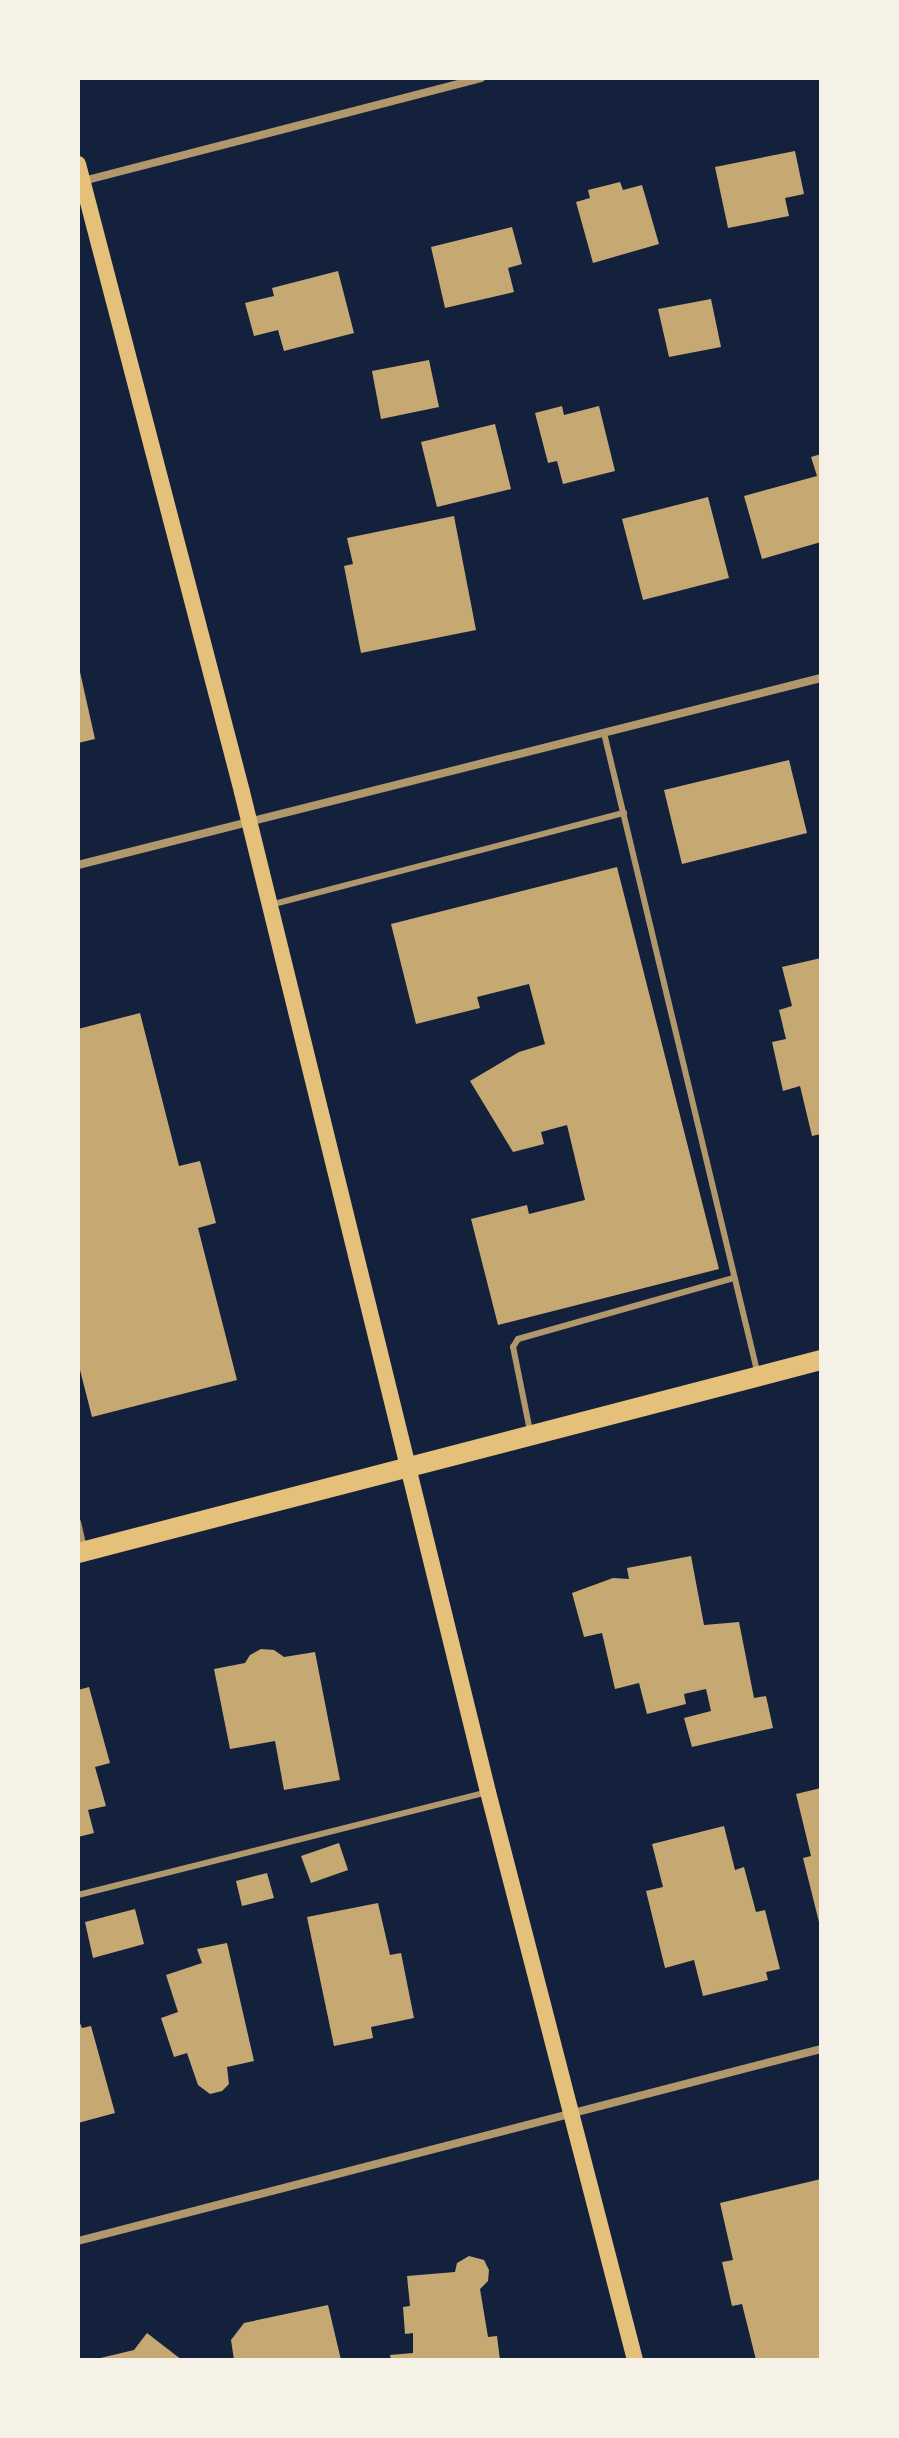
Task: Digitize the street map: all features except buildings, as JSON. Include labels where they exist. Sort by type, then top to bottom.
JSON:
[{"type":"main road","points":[[78,164],[80,182],[249,822],[410,1465],[488,1792],[635,2360]]},
{"type":"main road","points":[[82,1552],[821,1360]]},
{"type":"street","points":[[80,182],[481,78]]},
{"type":"street","points":[[78,865],[821,678]]},
{"type":"street","points":[[78,2241],[821,2049]]},
{"type":"lane","points":[[604,733],[758,1376]]},
{"type":"lane","points":[[270,905],[624,813]]},
{"type":"lane","points":[[531,1434],[513,1347],[518,1339],[734,1278]]},
{"type":"lane","points":[[78,1522],[82,1552]]},
{"type":"lane","points":[[78,1895],[488,1792]]}]
